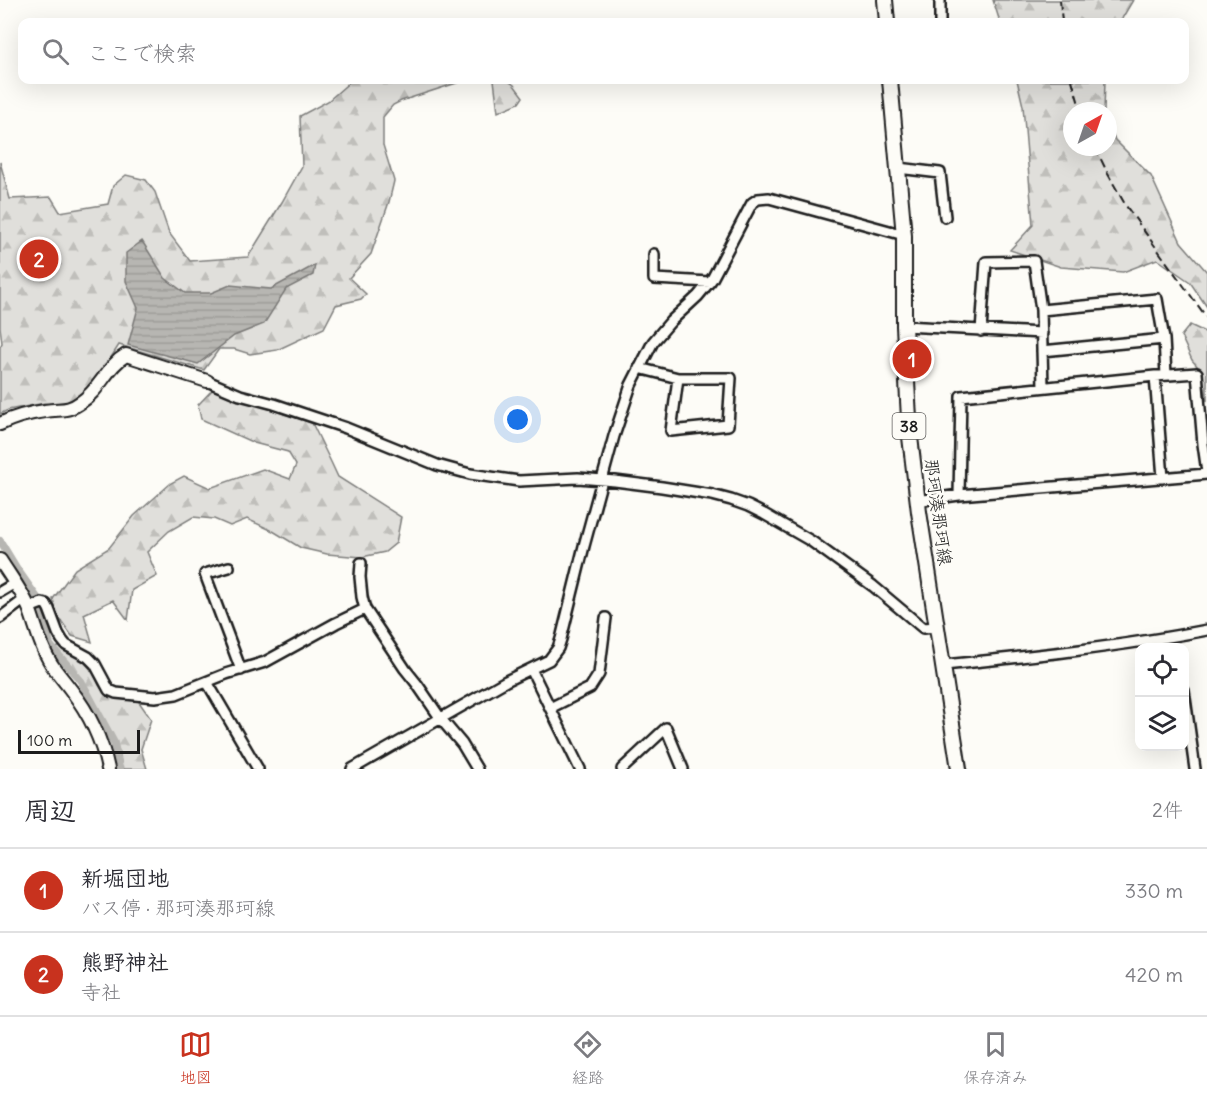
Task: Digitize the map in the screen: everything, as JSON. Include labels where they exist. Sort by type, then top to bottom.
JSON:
[{"type":"main road","points":[[885,0],[887,18]]},
{"type":"main road","name":"那珂湊那珂線","points":[[890,84],[904,235],[904,326],[910,437],[917,501],[960,769]]},
{"type":"street","points":[[940,0],[940,18]]},
{"type":"street","points":[[898,168],[940,173],[945,217]]},
{"type":"street","points":[[352,769],[506,681],[549,660],[558,648],[614,436],[631,385],[657,338],[710,282],[752,203],[758,199],[768,198],[904,235]]},
{"type":"street","points":[[654,254],[654,279],[710,282]]},
{"type":"street","points":[[981,331],[986,262],[1034,261],[1041,310],[1043,387]]},
{"type":"street","points":[[1041,310],[1157,299],[1164,339],[1166,375]]},
{"type":"street","points":[[904,326],[1042,333]]},
{"type":"street","points":[[1042,351],[1164,339]]},
{"type":"street","points":[[0,424],[13,418],[48,410],[66,410],[82,402],[101,383],[116,360],[126,355],[207,381],[240,395],[346,428],[416,457],[455,470],[519,481],[578,478],[662,487],[712,495],[748,506],[788,527],[826,552],[873,586],[923,628],[938,627]]},
{"type":"street","points":[[639,368],[678,378],[731,378],[728,425],[671,431],[678,378]]},
{"type":"street","points":[[917,501],[959,495],[1207,473],[1197,374],[1155,376],[960,396],[959,495]]},
{"type":"street","points":[[1155,376],[1163,478]]},
{"type":"street","points":[[0,560],[27,603],[40,644],[49,661],[72,691],[94,727],[104,749],[108,769]]},
{"type":"street","points":[[361,563],[362,597],[365,609],[405,669],[462,744],[477,769]]},
{"type":"street","points":[[229,567],[205,574],[241,670]]},
{"type":"street","points":[[0,592],[15,583]]},
{"type":"street","points":[[4,615],[27,603],[45,604],[62,640],[95,664],[109,690],[116,693],[155,697],[176,694],[274,658],[365,609]]},
{"type":"street","points":[[550,708],[590,688],[598,674],[606,618]]},
{"type":"street","points":[[944,665],[1065,653],[1207,630]]},
{"type":"street","points":[[1177,636],[1178,643]]},
{"type":"street","points":[[531,669],[580,769]]},
{"type":"street","points":[[207,682],[258,769]]},
{"type":"street","points":[[1186,697],[1195,769]]},
{"type":"street","points":[[622,769],[666,729],[683,769]]},
{"type":"green space","points":[[993,0],[1133,0],[1122,18],[999,18]]},
{"type":"green space","points":[[347,84],[454,84],[401,101],[393,105],[383,117],[383,145],[394,181],[371,254],[349,278],[366,294],[361,299],[336,305],[324,328],[277,350],[250,354],[234,349],[219,349],[204,370],[119,345],[96,381],[67,407],[45,403],[8,410],[0,414],[0,347],[2,343],[0,327],[0,162],[10,199],[51,197],[60,212],[108,204],[113,186],[126,175],[146,180],[155,192],[169,233],[190,261],[248,257],[302,166],[300,116],[328,101]]},
{"type":"green space","points":[[494,84],[513,84],[523,97],[519,103],[498,112]]},
{"type":"green space","points":[[1018,84],[1105,84],[1104,102],[1063,102],[1063,156],[1117,156],[1117,142],[1151,176],[1181,242],[1207,272],[1207,307],[1190,282],[1157,259],[1123,272],[1061,267],[1010,250],[1033,225],[1023,106]]},
{"type":"green space","points":[[1190,325],[1207,333],[1207,401],[1202,372],[1192,360],[1181,336]]},
{"type":"green space","points":[[212,390],[312,423],[338,477],[401,517],[396,543],[385,552],[362,557],[327,554],[301,548],[247,519],[230,526],[214,519],[193,517],[169,531],[147,552],[157,576],[132,590],[128,620],[113,600],[84,614],[92,642],[72,636],[57,615],[53,599],[75,569],[109,548],[134,516],[171,483],[184,476],[210,488],[263,469],[290,479],[296,465],[288,452],[254,443],[201,419],[198,405]]},
{"type":"green space","points":[[60,646],[87,665],[106,693],[115,697],[137,699],[151,719],[141,749],[147,769],[122,769],[115,741],[80,676],[55,649]]},
{"type":"shaded area","points":[[142,241],[165,278],[185,293],[211,293],[230,285],[271,289],[315,265],[313,275],[286,289],[264,324],[234,336],[198,364],[128,345],[138,308],[126,281],[126,253]]},
{"type":"waterway","points":[[0,541],[38,599]]},
{"type":"waterway","points":[[41,607],[50,645],[81,681],[114,743],[119,769]]},
{"type":"railway","points":[[1060,0],[1062,18]]},
{"type":"railway","points":[[1073,84],[1078,102]]},
{"type":"railway","points":[[1099,156],[1126,206],[1207,318]]},
{"type":"place","name":"熊野神社","points":[[39,259]]},
{"type":"place","name":"新堀団地","points":[[912,359]]}]
